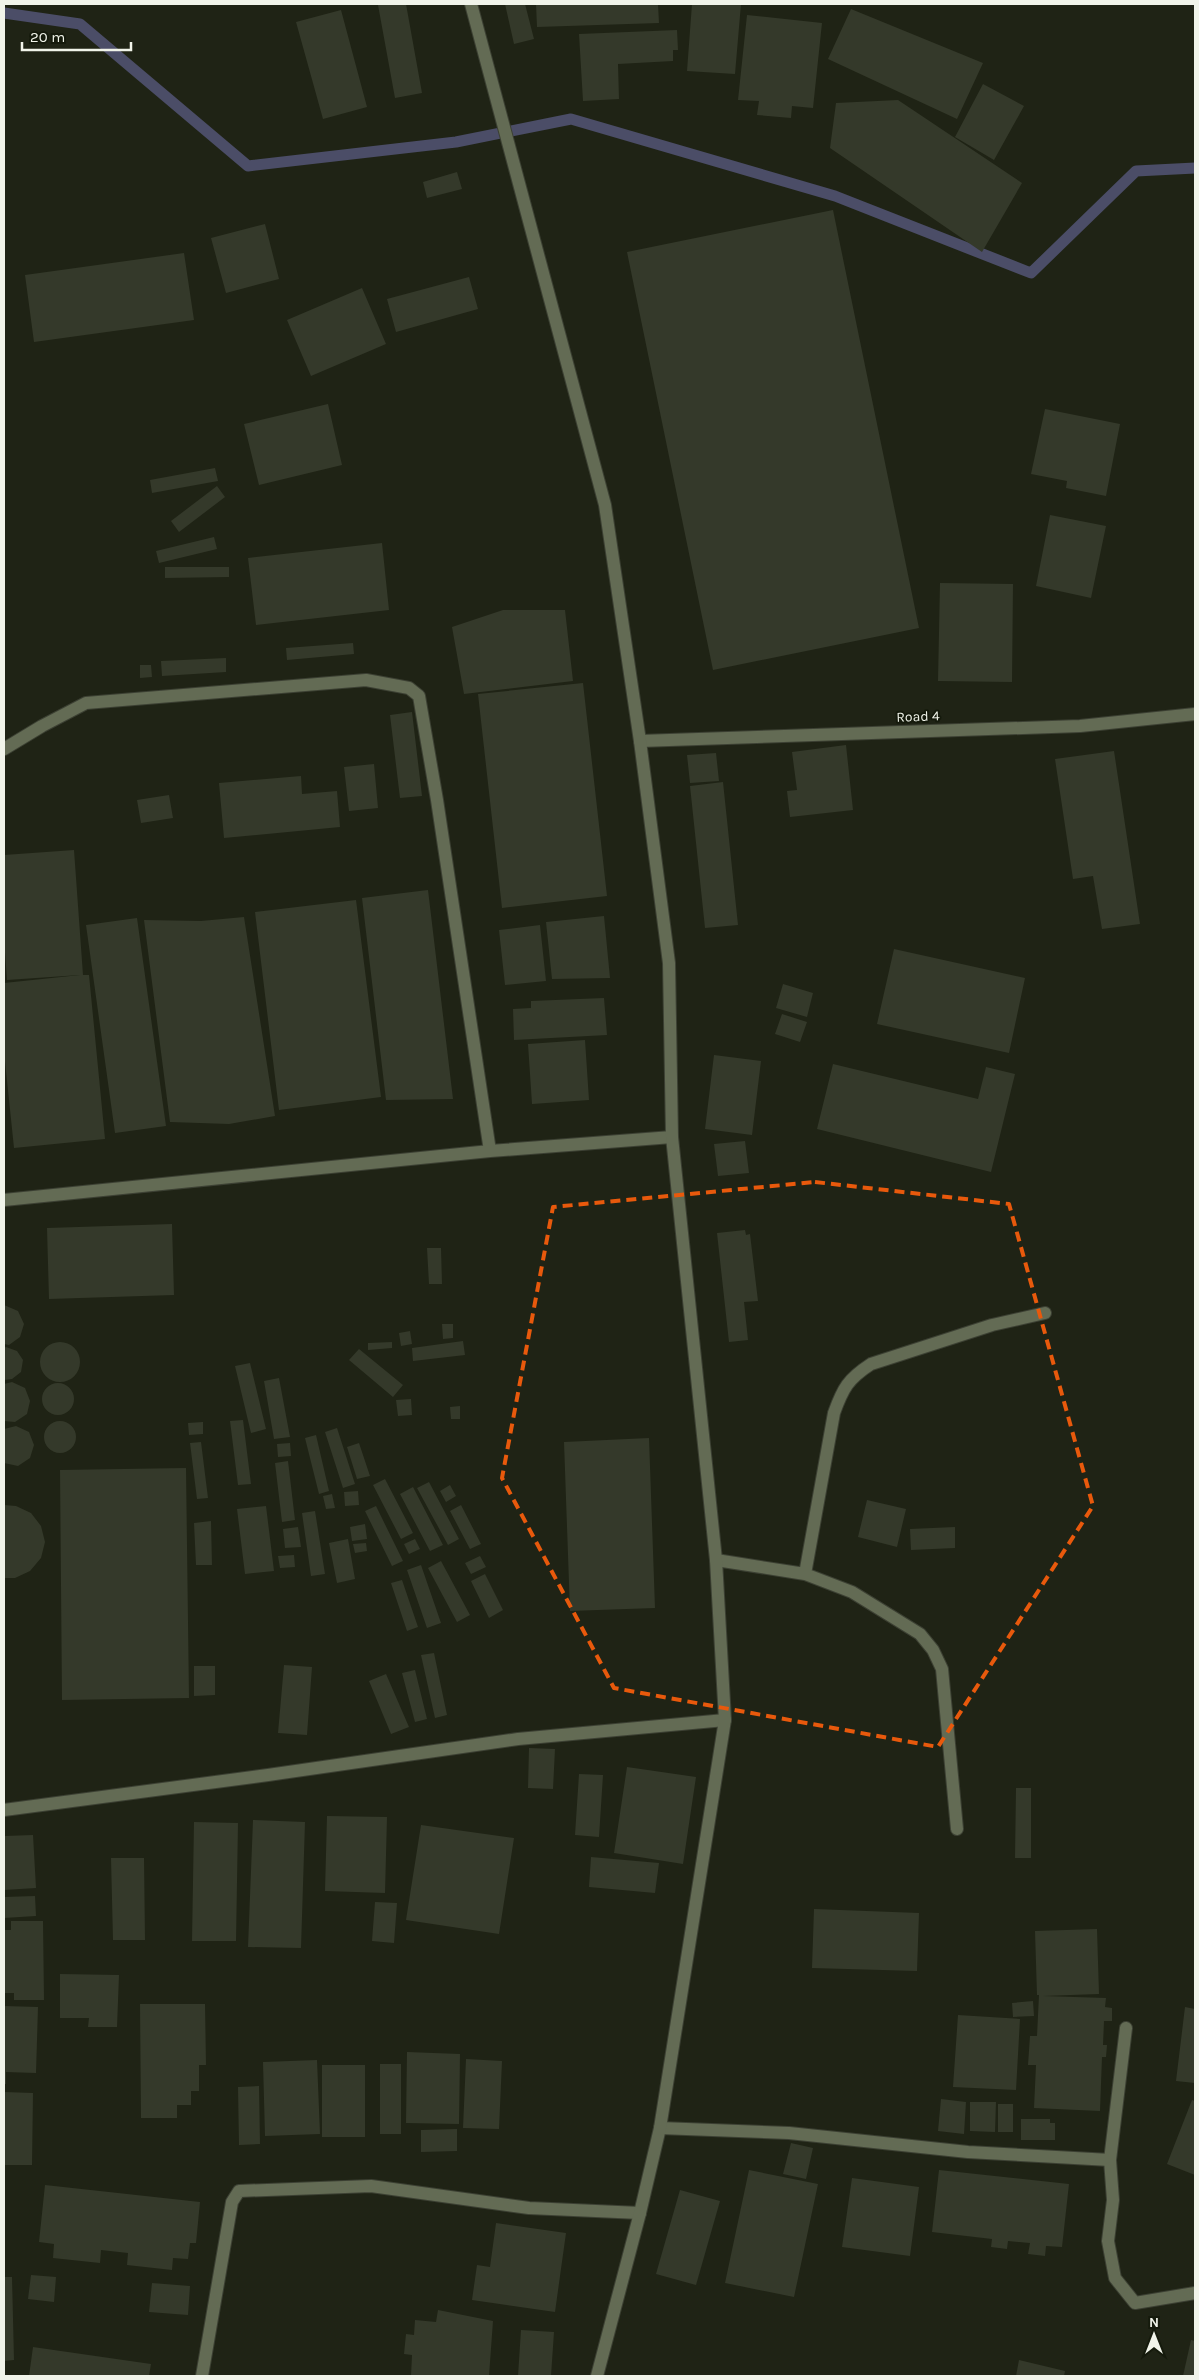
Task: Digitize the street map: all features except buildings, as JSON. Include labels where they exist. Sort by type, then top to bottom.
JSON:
[{"type":"street","points":[[470,4],[605,505],[640,741],[669,963],[672,1137],[716,1560],[725,1720],[660,2128],[640,2213],[597,2376]]},
{"type":"street","points":[[4,750],[42,726],[86,703],[366,680],[409,688],[419,696],[436,790],[490,1152]]},
{"type":"street","name":"Road 4","points":[[640,741],[1080,726],[1195,714]]},
{"type":"street","points":[[4,1200],[490,1152],[672,1137]]},
{"type":"street","points":[[805,1574],[834,1413],[842,1391],[854,1375],[871,1364],[992,1325],[1045,1313]]},
{"type":"street","points":[[716,1560],[805,1574],[852,1592],[920,1634],[933,1650],[942,1669],[957,1829]]},
{"type":"street","points":[[4,1810],[268,1775],[518,1738],[725,1720]]},
{"type":"street","points":[[1126,2028],[1110,2160],[1113,2200],[1108,2241],[1115,2278],[1135,2303],[1195,2293]]},
{"type":"street","points":[[660,2128],[789,2133],[968,2152],[1110,2160]]},
{"type":"street","points":[[202,2376],[232,2202],[239,2191],[372,2186],[529,2208],[640,2213]]},
{"type":"highlighted area","points":[[815,1182],[1009,1204],[1093,1506],[938,1747],[614,1688],[502,1478],[553,1207]]},
{"type":"waterway","points":[[4,13],[80,24],[248,166],[456,142],[571,119],[835,196],[1031,273],[1136,171],[1195,168]]}]
